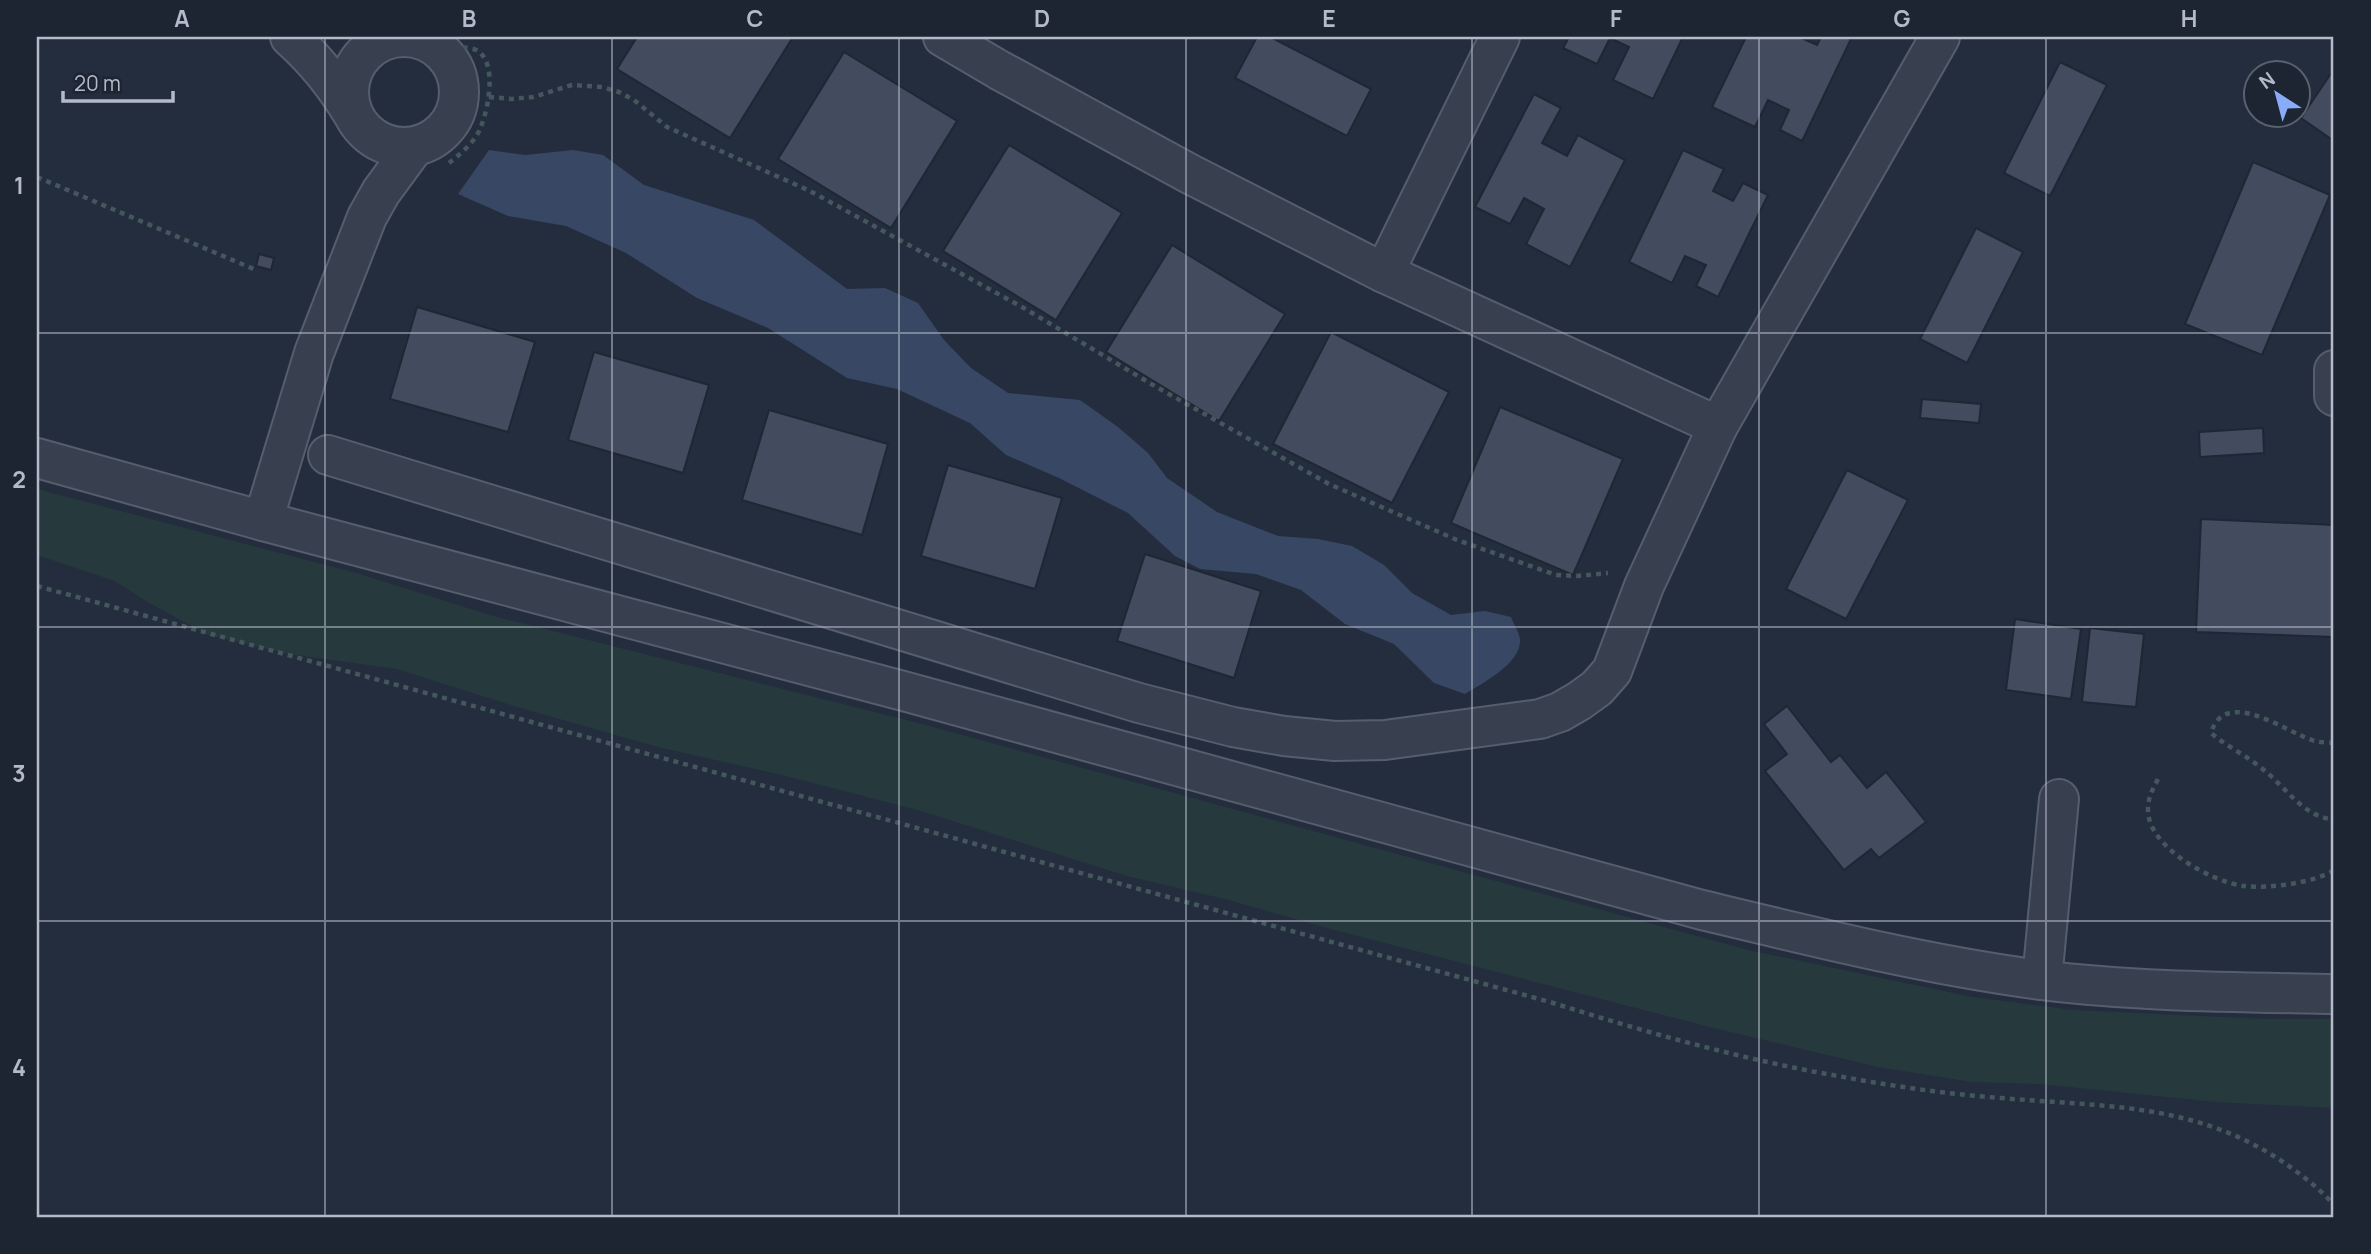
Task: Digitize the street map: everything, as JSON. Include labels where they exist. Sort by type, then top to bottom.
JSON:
[{"type":"street","points":[[290,37],[335,84],[360,124],[406,158]]},
{"type":"street","points":[[296,37],[343,46],[372,47]]},
{"type":"street","points":[[263,521],[314,353],[367,217],[406,158],[437,137],[453,118],[460,95],[461,51],[445,54],[429,42],[410,37],[390,39],[372,47],[359,60],[351,77],[349,96],[360,124],[370,164],[367,217]]},
{"type":"street","points":[[943,37],[1190,174],[1384,273],[1718,426]]},
{"type":"street","points":[[1384,273],[1500,37]]},
{"type":"street","points":[[328,455],[1139,703],[1233,727],[1335,741],[1385,740],[1518,723],[1560,712],[1597,688],[1612,671],[1644,586],[1718,426],[1940,37]]},
{"type":"street","points":[[2334,370],[2334,396]]},
{"type":"street","points":[[37,458],[263,521],[907,692],[1702,910],[1826,940],[2042,980],[2178,990],[2334,994]]},
{"type":"street","points":[[2042,980],[2059,799]]},
{"type":"path","points":[[406,158],[419,176],[430,174],[460,155],[475,139],[483,124],[489,97],[489,72],[483,56],[477,50],[461,51]]},
{"type":"path","points":[[489,97],[533,97],[572,85],[602,87],[619,92],[634,100],[667,127],[810,191],[1022,307],[1153,385],[1329,484],[1457,540],[1556,575],[1622,573],[1644,586]]},
{"type":"path","points":[[37,177],[256,270]]},
{"type":"path","points":[[37,586],[1550,1002],[1692,1044],[1837,1076],[1910,1088],[1984,1097],[2132,1107],[2204,1122],[2239,1136],[2271,1154],[2332,1198],[2334,1205]]},
{"type":"path","points":[[2334,743],[2311,740],[2260,717],[2235,712],[2222,716],[2213,724],[2211,733],[2265,770],[2308,811],[2334,820]]},
{"type":"path","points":[[2158,779],[2150,794],[2147,811],[2152,828],[2162,842],[2213,877],[2247,887],[2314,879],[2334,870]]},
{"type":"green space","points":[[37,489],[356,573],[493,616],[918,723],[1748,950],[1972,997],[2072,1010],[2264,1019],[2334,1019],[2334,1108],[2216,1102],[2040,1084],[1972,1082],[1878,1067],[1706,1026],[1229,900],[1127,876],[918,810],[658,747],[397,669],[289,654],[208,635],[115,581],[37,555]]},
{"type":"water","points":[[489,150],[525,155],[573,150],[603,155],[644,185],[754,220],[847,289],[885,288],[918,303],[944,340],[971,368],[1008,393],[1080,400],[1148,453],[1167,478],[1217,512],[1278,536],[1318,539],[1352,546],[1384,565],[1412,593],[1451,615],[1485,611],[1511,617],[1520,639],[1519,648],[1500,671],[1465,694],[1434,683],[1394,644],[1345,624],[1301,590],[1256,574],[1200,569],[1175,556],[1128,513],[1006,455],[970,423],[897,389],[847,378],[768,328],[697,298],[626,253],[566,226],[508,216],[458,194]]},
{"type":"building","points":[[637,37],[793,37],[730,138],[617,69]]},
{"type":"building","points":[[1257,37],[1270,37],[1371,89],[1347,136],[1235,78]]},
{"type":"building","points":[[1569,37],[1683,37],[1653,99],[1613,80],[1629,47],[1610,38],[1597,64],[1563,48]]},
{"type":"building","points":[[1746,37],[1799,37],[1817,45],[1821,37],[1851,39],[1802,141],[1780,130],[1789,110],[1768,100],[1755,127],[1712,107]]},
{"type":"building","points":[[844,52],[957,121],[891,228],[778,159]]},
{"type":"building","points":[[2060,62],[2107,85],[2050,196],[2004,173]]},
{"type":"building","points":[[2334,69],[2334,141],[2312,126],[2312,102]]},
{"type":"building","points":[[1534,94],[1561,108],[1542,143],[1567,156],[1578,135],[1625,160],[1570,267],[1526,244],[1544,209],[1524,198],[1510,224],[1475,207]]},
{"type":"building","points":[[1009,145],[1122,213],[1056,320],[943,251]]},
{"type":"building","points":[[1683,150],[1724,169],[1713,191],[1733,201],[1743,183],[1768,195],[1718,297],[1696,286],[1706,265],[1685,256],[1672,283],[1629,262]]},
{"type":"building","points":[[2253,162],[2330,195],[2262,355],[2185,324]]},
{"type":"building","points":[[1976,228],[2023,252],[1967,363],[1920,339]]},
{"type":"building","points":[[1172,245],[1285,314],[1219,421],[1106,352]]},
{"type":"building","points":[[259,254],[274,258],[271,270],[256,266]]},
{"type":"building","points":[[417,307],[535,342],[508,432],[390,399]]},
{"type":"building","points":[[1331,332],[1449,392],[1392,503],[1273,444]]},
{"type":"building","points":[[594,352],[709,385],[683,473],[568,440]]},
{"type":"building","points":[[1922,399],[1981,404],[1979,423],[1920,418]]},
{"type":"building","points":[[1500,407],[1623,459],[1573,575],[1451,523]]},
{"type":"building","points":[[769,410],[888,444],[862,535],[742,500]]},
{"type":"building","points":[[2263,428],[2264,453],[2200,457],[2199,432]]},
{"type":"building","points":[[948,465],[1062,498],[1035,589],[921,556]]},
{"type":"building","points":[[1847,470],[1908,500],[1846,619],[1786,589]]},
{"type":"building","points":[[2201,519],[2334,525],[2334,637],[2196,632]]},
{"type":"building","points":[[1145,554],[1261,591],[1234,678],[1117,641]]},
{"type":"building","points":[[2015,619],[2081,629],[2071,699],[2006,690]]},
{"type":"building","points":[[2090,628],[2144,634],[2136,707],[2082,702]]},
{"type":"building","points":[[1787,706],[1831,762],[1840,755],[1867,788],[1886,772],[1926,822],[1879,858],[1871,849],[1844,870],[1765,771],[1787,754],[1764,724]]}]
